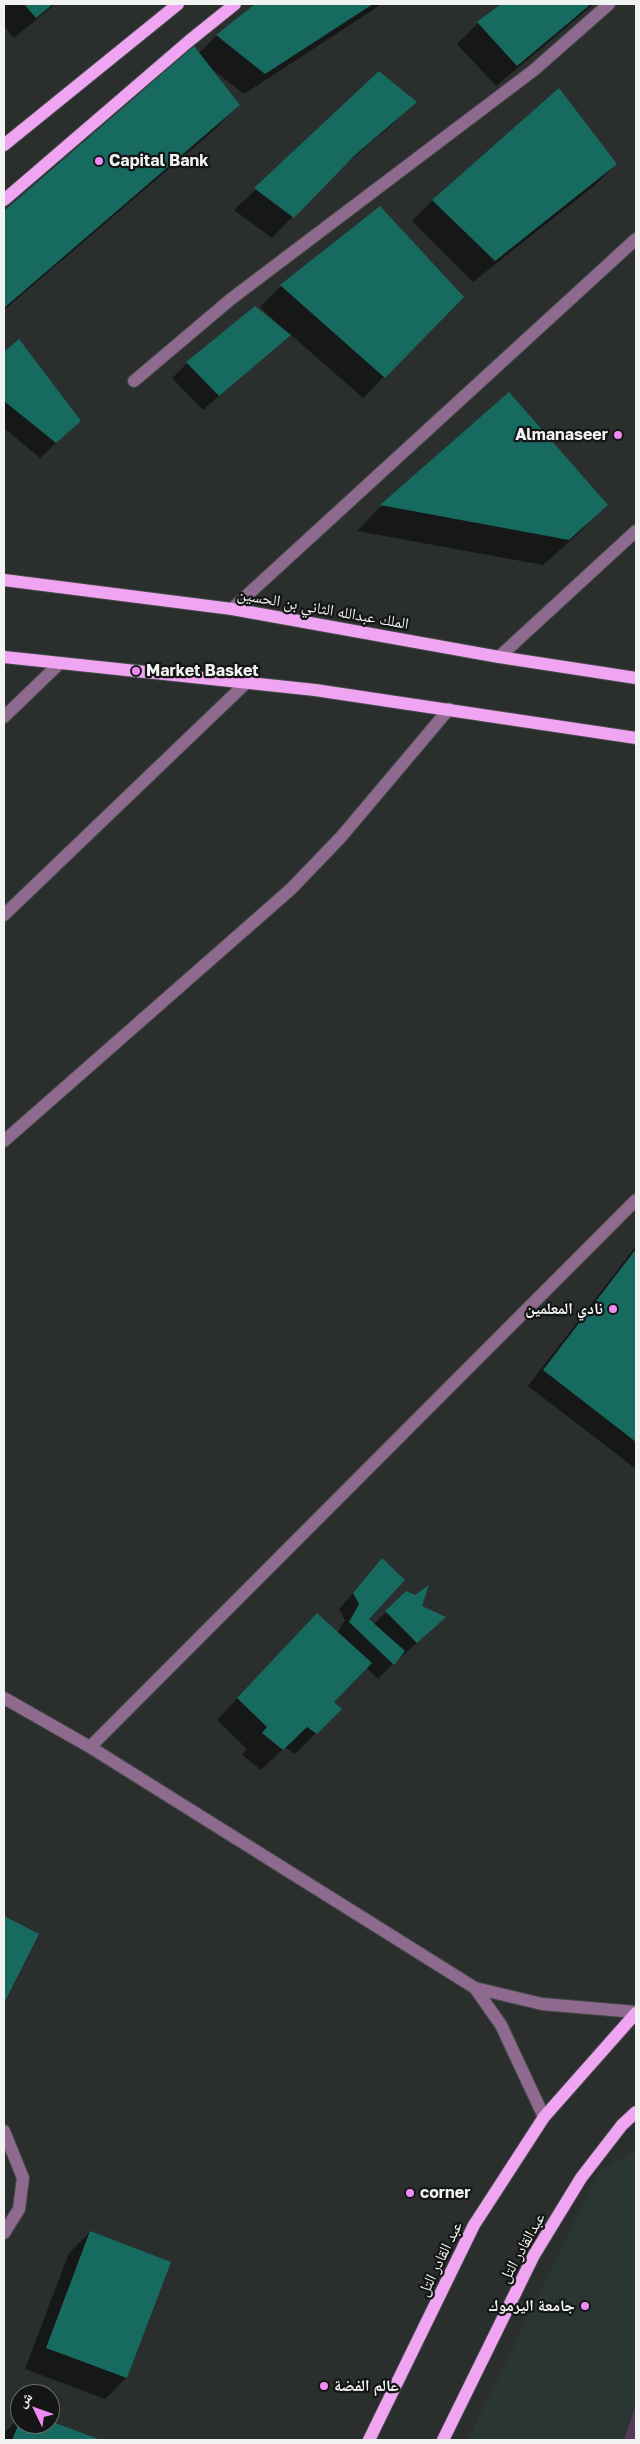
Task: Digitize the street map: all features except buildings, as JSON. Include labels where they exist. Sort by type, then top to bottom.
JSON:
[{"type":"main road","points":[[4,145],[178,4]]},
{"type":"main road","points":[[4,200],[189,41],[235,4]]},
{"type":"main road","name":"الملك عبدالله الثاني بن الحسين","points":[[4,580],[232,609],[499,657],[636,678]]},
{"type":"main road","points":[[4,657],[449,709],[636,738]]},
{"type":"main road","name":"عبد القادر التل","points":[[369,2440],[474,2225],[544,2117],[636,2012]]},
{"type":"main road","name":"عبدالقادر التل","points":[[442,2440],[534,2255],[581,2178],[622,2124],[636,2112]]},
{"type":"main road","points":[[622,2124],[636,2119]]},
{"type":"street","points":[[134,381],[231,298],[534,70],[609,4]]},
{"type":"street","points":[[232,609],[636,239]]},
{"type":"street","points":[[499,657],[636,531]]},
{"type":"street","points":[[4,717],[60,663]]},
{"type":"street","points":[[4,915],[246,684]]},
{"type":"street","points":[[4,1141],[291,889],[341,837],[449,709]]},
{"type":"street","points":[[90,1747],[636,1200]]},
{"type":"street","points":[[4,1698],[90,1747],[474,1988],[542,2004],[636,2012]]},
{"type":"street","points":[[474,1988],[501,2025],[544,2117]]},
{"type":"street","points":[[4,2131],[23,2178],[19,2209],[4,2234]]},
{"type":"shaded area","name":"جامعة اليرموك","points":[[636,2149],[636,2440],[468,2440],[598,2172]]},
{"type":"shaded area","points":[[636,2404],[636,2440],[624,2440]]},
{"type":"place","name":"Capital Bank","points":[[99,161]]},
{"type":"place","name":"Almanaseer","points":[[618,435]]},
{"type":"place","name":"Market Basket","points":[[136,671]]},
{"type":"place","name":"نادي المعلمين","points":[[613,1309]]},
{"type":"place","name":"corner","points":[[410,2193]]},
{"type":"place","name":"جامعة اليرموك","points":[[585,2306]]},
{"type":"place","name":"عالم الفضة","points":[[324,2386]]}]
